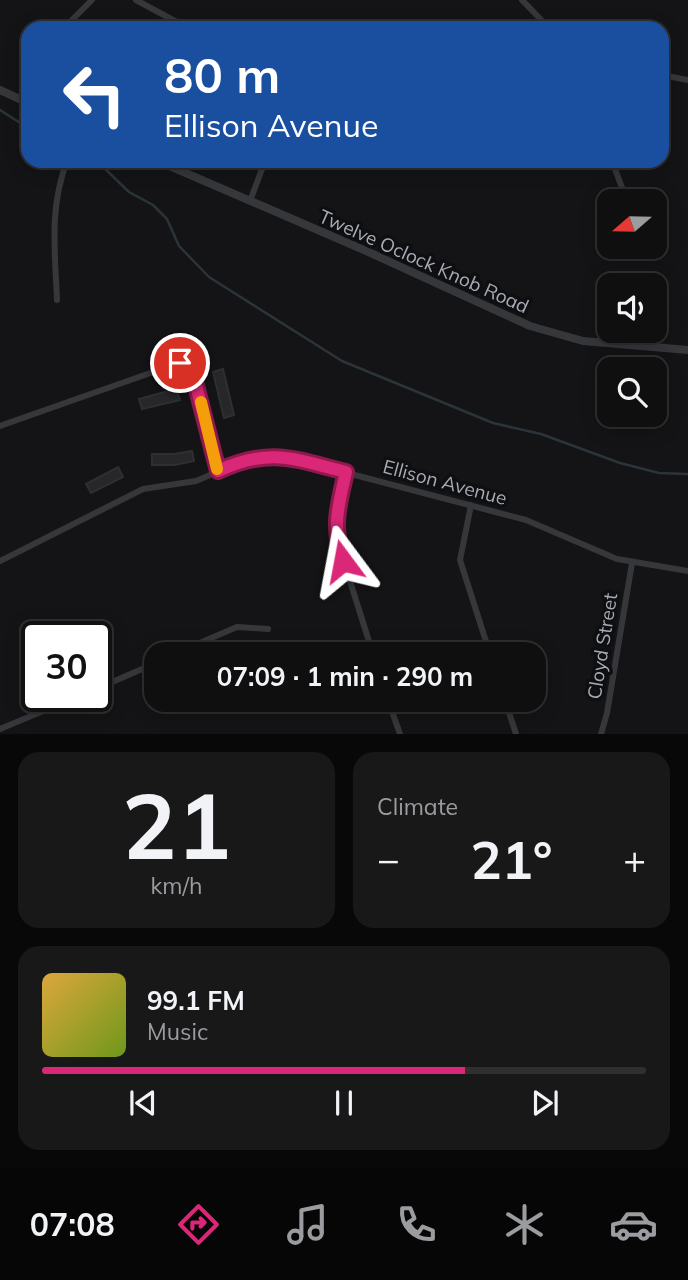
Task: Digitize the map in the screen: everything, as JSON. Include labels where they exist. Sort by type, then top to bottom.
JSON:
[{"type":"street","points":[[71,21],[92,0]]},
{"type":"street","points":[[136,0],[175,21]]},
{"type":"street","points":[[522,0],[542,21]]},
{"type":"street","points":[[669,76],[688,80]]},
{"type":"street","points":[[0,90],[21,100]]},
{"type":"street","points":[[57,300],[54,212],[64,168]]},
{"type":"street","name":"Twelve Oclock Knob Road","points":[[174,168],[530,326],[583,341],[688,349]]},
{"type":"street","points":[[250,201],[262,168]]},
{"type":"street","points":[[615,168],[622,189]]},
{"type":"street","points":[[0,426],[156,371],[180,363],[186,364],[192,370],[218,471]]},
{"type":"street","name":"Ellison Avenue","points":[[0,561],[143,489],[187,484],[239,461],[264,456],[294,459],[526,520],[599,553],[632,563],[688,571]]},
{"type":"street","points":[[346,472],[335,530],[369,642]]},
{"type":"street","points":[[471,505],[460,560],[486,642]]},
{"type":"street","name":"Cloyd Street","points":[[601,734],[607,713],[632,563]]},
{"type":"street","points":[[202,642],[237,627],[268,629]]},
{"type":"street","points":[[112,682],[144,668]]},
{"type":"street","points":[[0,729],[41,712]]},
{"type":"street","points":[[392,712],[400,734]]},
{"type":"street","points":[[509,712],[516,734]]},
{"type":"building","points":[[223,369],[234,415],[224,418],[213,372]]},
{"type":"building","points":[[176,389],[180,400],[142,409],[139,399]]},
{"type":"building","points":[[192,451],[194,461],[152,465],[152,454]]},
{"type":"building","points":[[118,467],[123,477],[91,493],[86,484]]},
{"type":"waterway","points":[[0,110],[21,124]]},
{"type":"waterway","points":[[104,168],[129,192],[153,205],[167,219],[179,246],[209,277],[342,361],[493,423],[541,434],[620,463],[659,473],[688,474]]},
{"type":"slow traffic","points":[[201,402],[217,469]]},
{"type":"route","points":[[180,363],[190,366],[197,384],[218,471],[252,457],[277,456],[346,472],[335,521],[343,561]]}]
